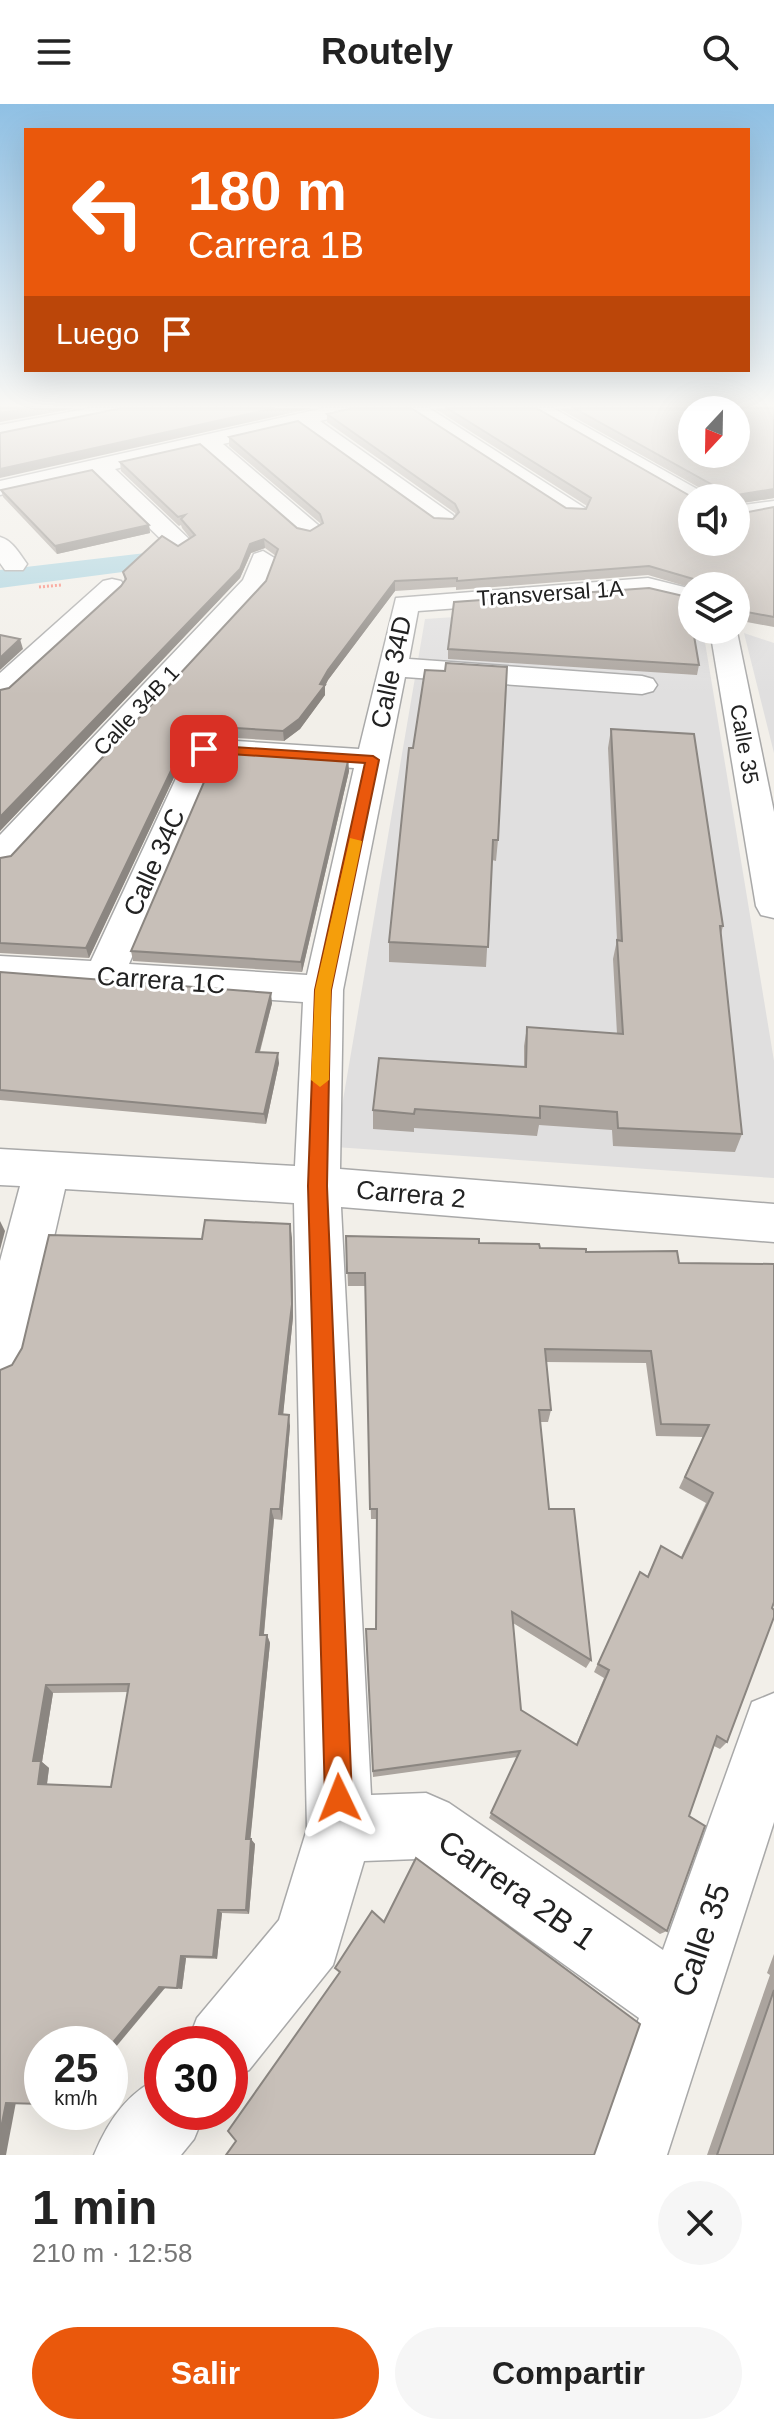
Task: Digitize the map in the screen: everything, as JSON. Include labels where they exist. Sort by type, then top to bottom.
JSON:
[{"type":"street","points":[[138,504],[180,544]]},
{"type":"street","points":[[279,504],[309,530]]},
{"type":"street","points":[[419,504],[444,520]]},
{"type":"street","points":[[566,504],[576,510]]},
{"type":"street","name":"Calle 34B 1","points":[[0,856],[251,588],[263,559]]},
{"type":"street","name":"Transversal 1A","points":[[406,604],[648,586],[678,594]]},
{"type":"street","points":[[0,689],[112,587]]},
{"type":"street","name":"Calle 34D","points":[[238,2026],[308,1940],[340,1829],[317,1186],[323,990],[406,604]]},
{"type":"street","name":"Calle 35","points":[[727,644],[774,906]]},
{"type":"street","points":[[393,667],[642,685]]},
{"type":"street","name":"Calle 34C","points":[[104,976],[204,749],[373,760]]},
{"type":"street","name":"Carrera 1C","points":[[0,969],[323,990]]},
{"type":"street","points":[[0,1359],[23,1169]]},
{"type":"street","name":"Carrera 2","points":[[23,1169],[317,1186],[774,1223]]},
{"type":"street","name":"Calle 35","points":[[629,2155],[774,1724]]},
{"type":"street","name":"Carrera 2B 1","points":[[340,1829],[426,1826],[680,2004]]},
{"type":"street","points":[[132,2155],[152,2130]]},
{"type":"shaded area","points":[[649,604],[678,609],[678,644],[705,644],[774,1061],[774,1178],[335,1147],[425,619]]},
{"type":"shaded area","points":[[750,635],[774,643],[774,753],[747,644],[750,644]]},
{"type":"building","points":[[14,504],[127,504],[149,525],[55,546]]},
{"type":"building","points":[[164,504],[269,504],[297,528],[310,531],[323,523],[320,514],[308,504],[414,504],[434,518],[453,519],[459,512],[455,504],[559,504],[566,508],[586,509],[588,504],[678,504],[678,556],[750,556],[750,512],[774,507],[774,617],[750,613],[750,572],[678,572],[678,574],[649,566],[457,581],[457,578],[395,581],[328,670],[320,684],[325,685],[299,719],[283,731],[203,726],[191,729],[86,948],[0,943],[0,858],[11,856],[266,581],[278,549],[264,539],[250,544],[240,569],[0,817],[0,690],[9,688],[121,586],[126,579],[123,572],[162,536],[178,546],[195,535],[181,519],[185,515],[178,517]]},
{"type":"building","points":[[649,588],[678,595],[678,644],[695,644],[699,665],[448,649],[454,602]]},
{"type":"building","points":[[0,635],[20,639],[0,658]]},
{"type":"building","points":[[446,663],[507,667],[498,840],[493,840],[488,947],[389,942],[409,748],[413,748],[425,670],[445,671]]},
{"type":"building","points":[[611,729],[694,734],[723,926],[720,926],[742,1134],[618,1128],[617,1112],[540,1106],[540,1118],[415,1109],[414,1114],[373,1110],[379,1058],[526,1067],[527,1027],[623,1034],[617,940],[622,941]]},
{"type":"building","points":[[217,752],[348,761],[301,962],[131,951]]},
{"type":"building","points":[[0,972],[271,993],[256,1052],[278,1053],[264,1114],[0,1090]]},
{"type":"building","points":[[205,1220],[290,1224],[292,1304],[279,1414],[289,1415],[280,1509],[271,1509],[260,1635],[267,1635],[246,1839],[251,1839],[246,1910],[218,1910],[213,1957],[181,1956],[177,1988],[159,1987],[127,2026],[24,2026],[24,2104],[6,2103],[0,2133],[0,1370],[12,1365],[22,1348],[49,1235],[202,1239]],"holes":[[[129,1684],[111,1787],[38,1784],[41,1761],[33,1761],[46,1685]]]},
{"type":"building","points":[[346,1236],[479,1239],[479,1243],[539,1244],[540,1248],[586,1249],[586,1252],[677,1251],[679,1263],[774,1264],[774,1617],[727,1742],[717,1736],[689,1816],[705,1826],[667,1931],[491,1813],[520,1751],[373,1771],[366,1629],[376,1629],[377,1509],[370,1509],[365,1273],[347,1273]],"holes":[[[545,1349],[651,1351],[661,1424],[709,1425],[685,1477],[713,1493],[682,1558],[661,1546],[648,1577],[640,1572],[598,1664],[609,1670],[577,1745],[521,1710],[512,1612],[591,1660],[574,1509],[549,1509],[539,1410],[551,1410]]]},
{"type":"building","points":[[416,1858],[640,2024],[594,2155],[226,2155],[236,2141],[228,2131],[248,2130],[248,2103],[340,1972],[335,1968],[372,1911],[384,1922]]},
{"type":"building","points":[[774,1990],[774,2155],[717,2155]]},
{"type":"waterway","points":[[0,579],[197,555]]},
{"type":"slow traffic","points":[[320,1080],[323,990],[355,841]]},
{"type":"route","points":[[204,749],[373,760],[323,990],[322,1018],[317,1186],[339,1798]]}]
